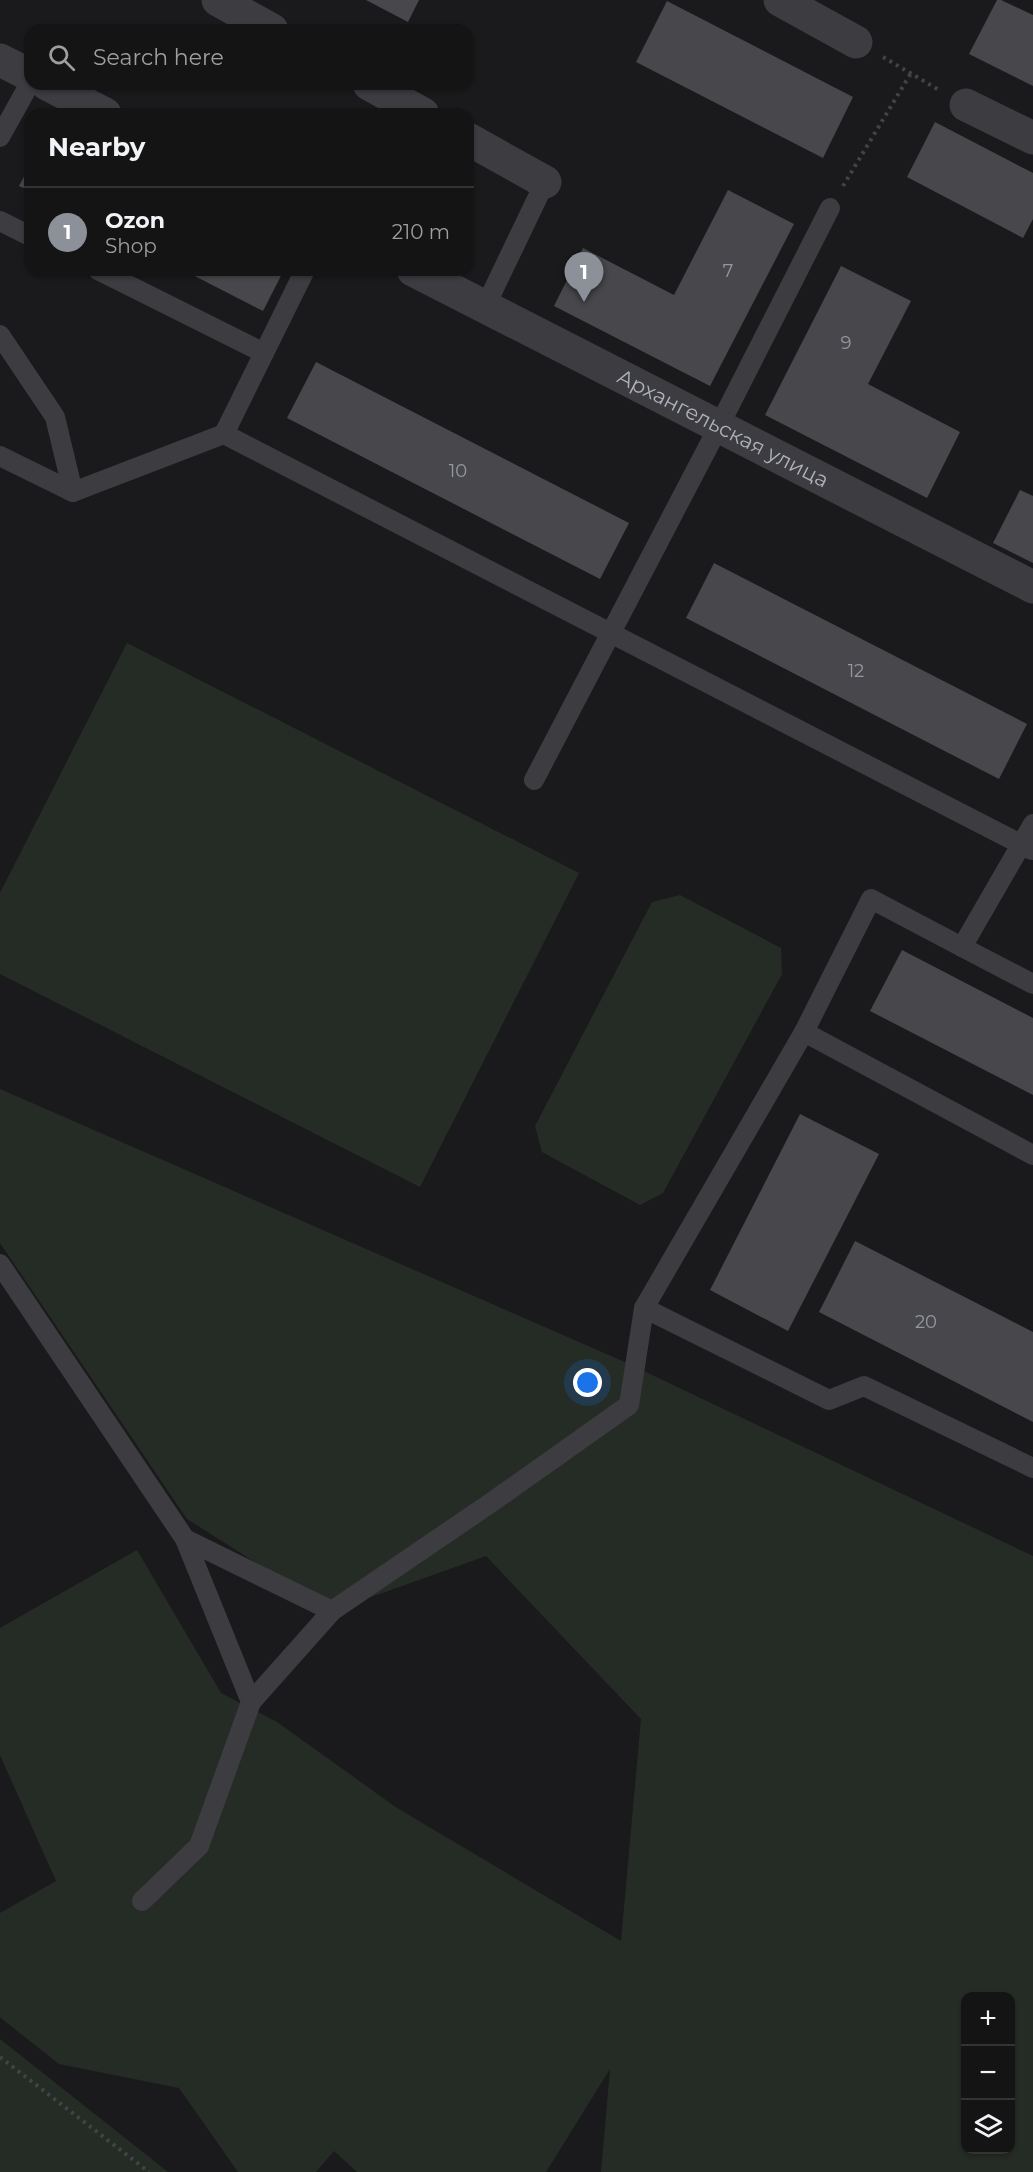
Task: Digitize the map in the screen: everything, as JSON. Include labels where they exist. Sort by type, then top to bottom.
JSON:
[{"type":"street","points":[[218,0],[261,24]]},
{"type":"street","points":[[780,0],[856,42]]},
{"type":"street","points":[[0,60],[24,72]]},
{"type":"street","points":[[59,90],[93,108]]},
{"type":"street","points":[[380,90],[412,108]]},
{"type":"street","points":[[966,105],[1033,138]]},
{"type":"street","points":[[474,142],[545,182]]},
{"type":"street","name":"Архангельская улица","points":[[426,276],[1033,587]]},
{"type":"lane","points":[[0,137],[26,90]]},
{"type":"lane","points":[[486,305],[545,182]]},
{"type":"lane","points":[[534,780],[830,208]]},
{"type":"lane","points":[[0,221],[24,233]]},
{"type":"lane","points":[[110,276],[264,353]]},
{"type":"lane","points":[[0,456],[73,492],[224,434],[302,276]]},
{"type":"lane","points":[[0,335],[55,417],[73,492]]},
{"type":"lane","points":[[224,434],[1027,848]]},
{"type":"lane","points":[[962,947],[1027,848],[1033,824]]},
{"type":"lane","points":[[142,1901],[199,1846],[251,1702],[332,1611],[492,1503],[628,1405],[645,1308],[804,1032],[871,899],[1033,984]]},
{"type":"lane","points":[[804,1032],[1033,1155]]},
{"type":"lane","points":[[0,1264],[185,1539],[251,1702]]},
{"type":"lane","points":[[645,1308],[829,1400],[864,1386],[1033,1468]]},
{"type":"lane","points":[[185,1539],[332,1611]]},
{"type":"path","points":[[856,42],[966,105]]},
{"type":"path","points":[[830,208],[911,74]]},
{"type":"path","points":[[0,2057],[149,2172]]},
{"type":"shaded area","points":[[127,643],[579,873],[420,1187],[0,974],[0,893]]},
{"type":"shaded area","points":[[680,895],[781,948],[782,974],[663,1193],[640,1205],[542,1152],[535,1126],[652,902]]},
{"type":"shaded area","points":[[0,1089],[627,1363],[1033,1556],[1033,2172],[601,2172],[610,2069],[546,2172],[357,2172],[334,2151],[316,2172],[238,2172],[179,2088],[59,2064],[0,2017],[0,1913],[56,1881],[0,1755],[0,1628],[137,1550],[221,1693],[277,1722],[397,1808],[621,1941],[641,1719],[486,1556],[332,1611],[187,1519],[0,1243]]},
{"type":"shaded area","points":[[0,2039],[168,2172],[0,2172]]},
{"type":"building","points":[[366,0],[419,0],[408,22]]},
{"type":"building","points":[[997,0],[1033,15],[1033,86],[969,54]]},
{"type":"building","points":[[667,1],[853,97],[823,158],[636,62]]},
{"type":"building","points":[[935,122],[1033,173],[1033,219],[1023,238],[907,177]]},
{"type":"building","points":[[24,176],[24,188],[19,186]]},
{"type":"building","points":[[728,190],[794,224],[710,386],[554,306],[583,248],[674,295]]},
{"type":"building","points":[[841,266],[911,301],[868,384],[960,432],[927,498],[765,415]]},
{"type":"building","points":[[195,276],[281,276],[263,311]]},
{"type":"building","points":[[316,362],[629,523],[600,579],[287,418]]},
{"type":"building","points":[[1020,490],[1033,496],[1033,563],[993,543]]},
{"type":"building","points":[[714,563],[1027,724],[999,779],[686,618]]},
{"type":"building","points":[[902,950],[1033,1018],[1033,1095],[870,1011]]},
{"type":"building","points":[[800,1114],[879,1154],[788,1331],[710,1290]]},
{"type":"building","points":[[855,1241],[1033,1332],[1033,1422],[819,1312]]},
{"type":"place","name":"Ozon","points":[[584,302]]}]
